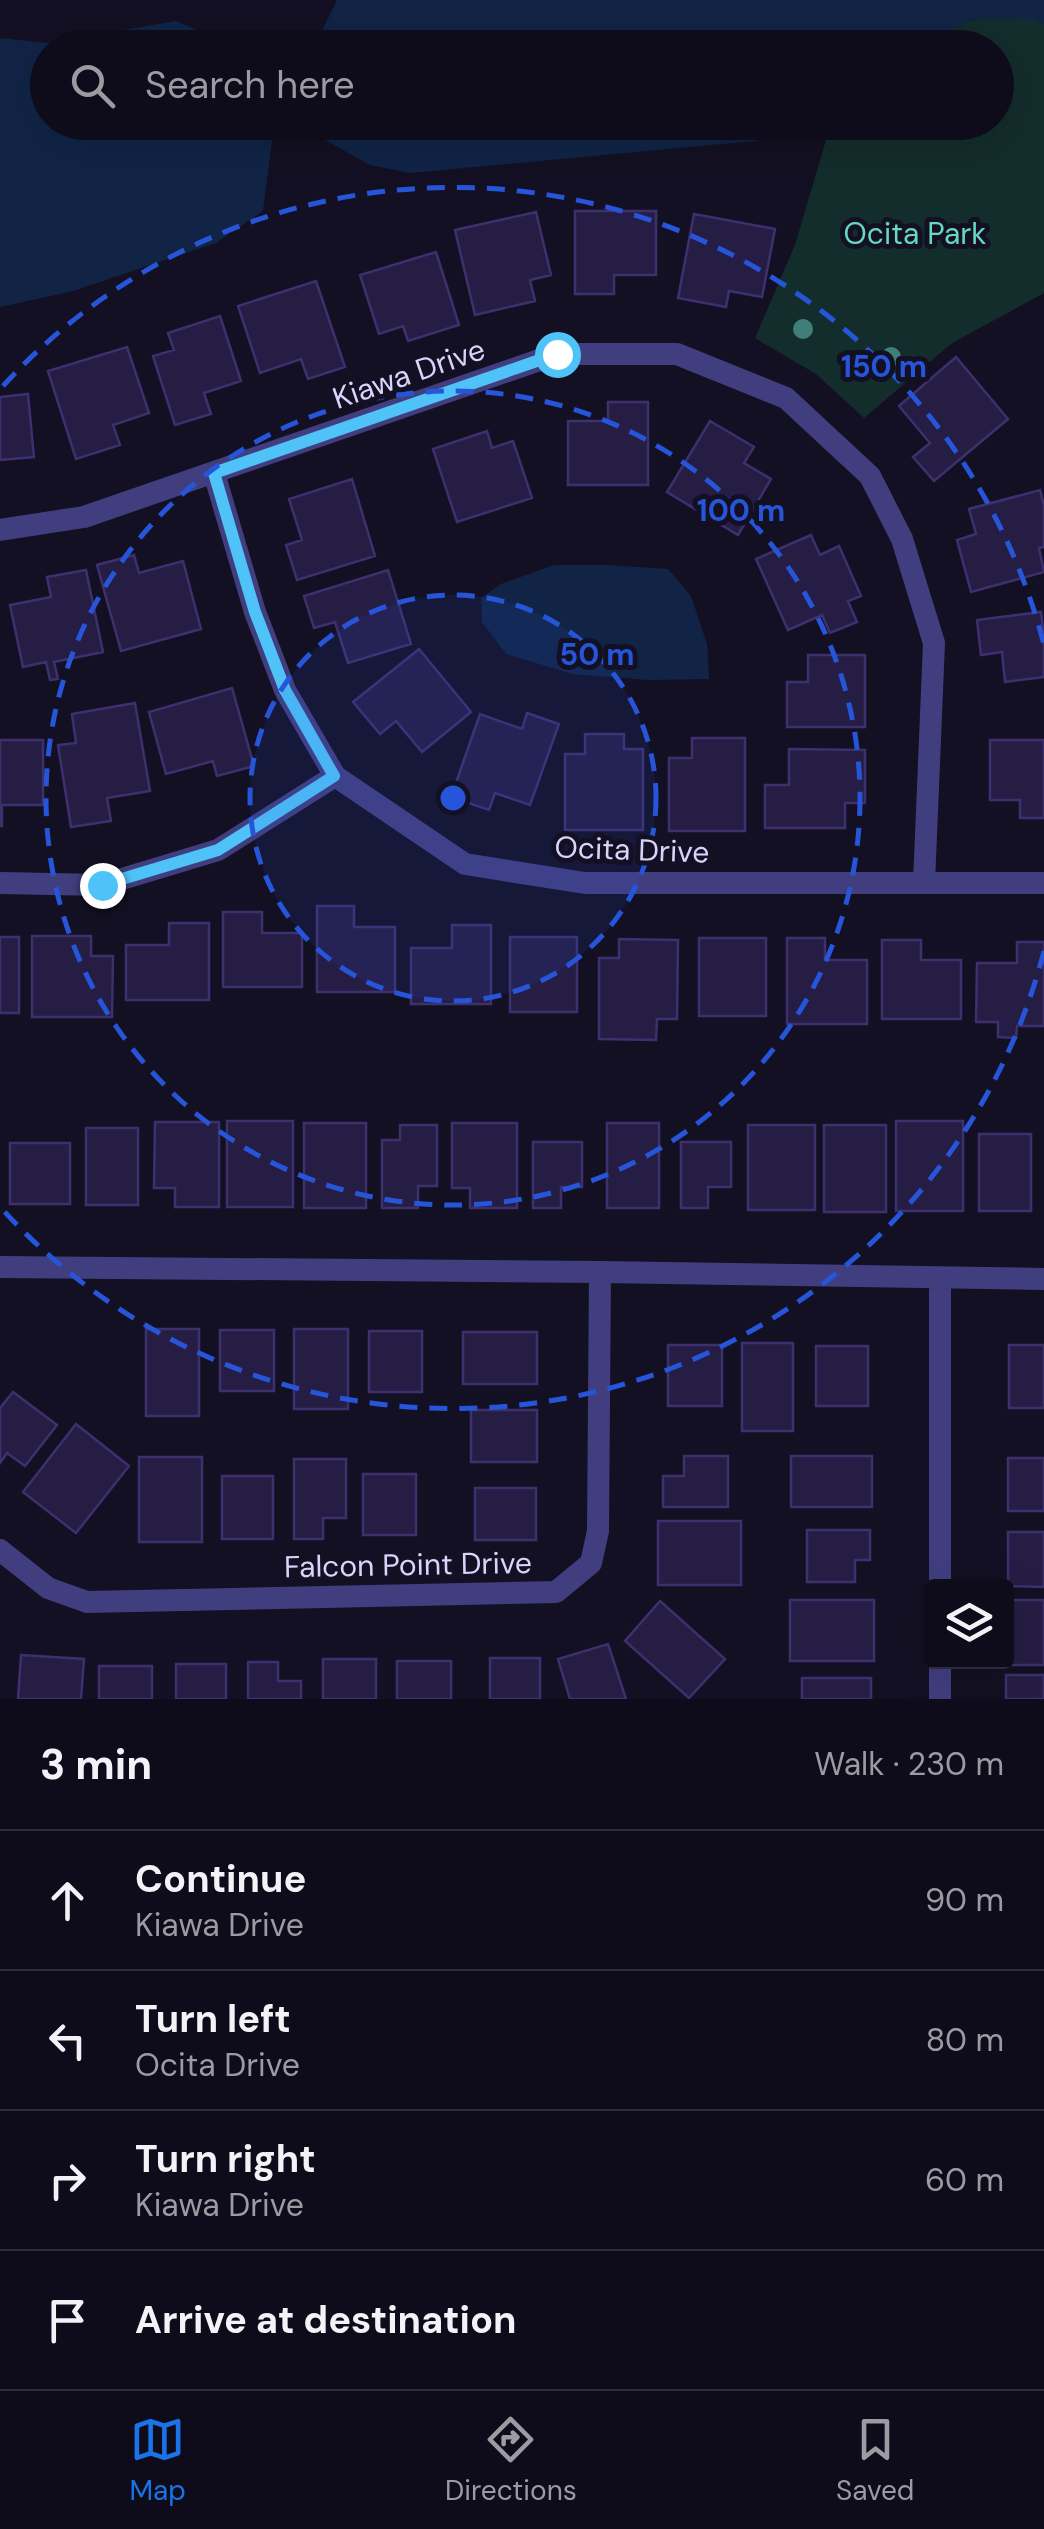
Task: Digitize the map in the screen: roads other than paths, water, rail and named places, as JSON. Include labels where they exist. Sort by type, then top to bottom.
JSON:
[{"type":"street","name":"Kiawa Drive","points":[[0,530],[84,517],[557,354],[677,354],[786,398],[870,476],[902,539],[934,643],[924,883]]},
{"type":"street","name":"Ocita Drive","points":[[214,473],[255,612],[285,690],[334,776],[466,864],[585,883],[1044,883]]},
{"type":"street","points":[[0,883],[102,885],[218,850],[334,776]]},
{"type":"street","points":[[0,1267],[1044,1280]]},
{"type":"street","name":"Falcon Point Drive","points":[[0,1550],[48,1588],[87,1602],[556,1592],[592,1564],[598,1531],[600,1272]]},
{"type":"street","points":[[940,1278],[940,1579]]},
{"type":"street","points":[[940,1669],[940,1699]]},
{"type":"water","points":[[337,0],[1044,0],[1044,24],[1035,19],[976,19],[949,30],[322,30]]},
{"type":"water","points":[[176,21],[197,30],[124,30]]},
{"type":"water","points":[[0,38],[30,41],[30,140],[272,140],[263,211],[216,243],[73,291],[0,307]]},
{"type":"water","points":[[325,140],[758,140],[410,173],[370,165]]},
{"type":"water","points":[[554,565],[668,569],[691,596],[707,644],[709,679],[648,680],[572,674],[506,654],[482,622],[481,598],[501,584]]},
{"type":"park label","name":"Ocita Park","points":[[915,234]]}]
